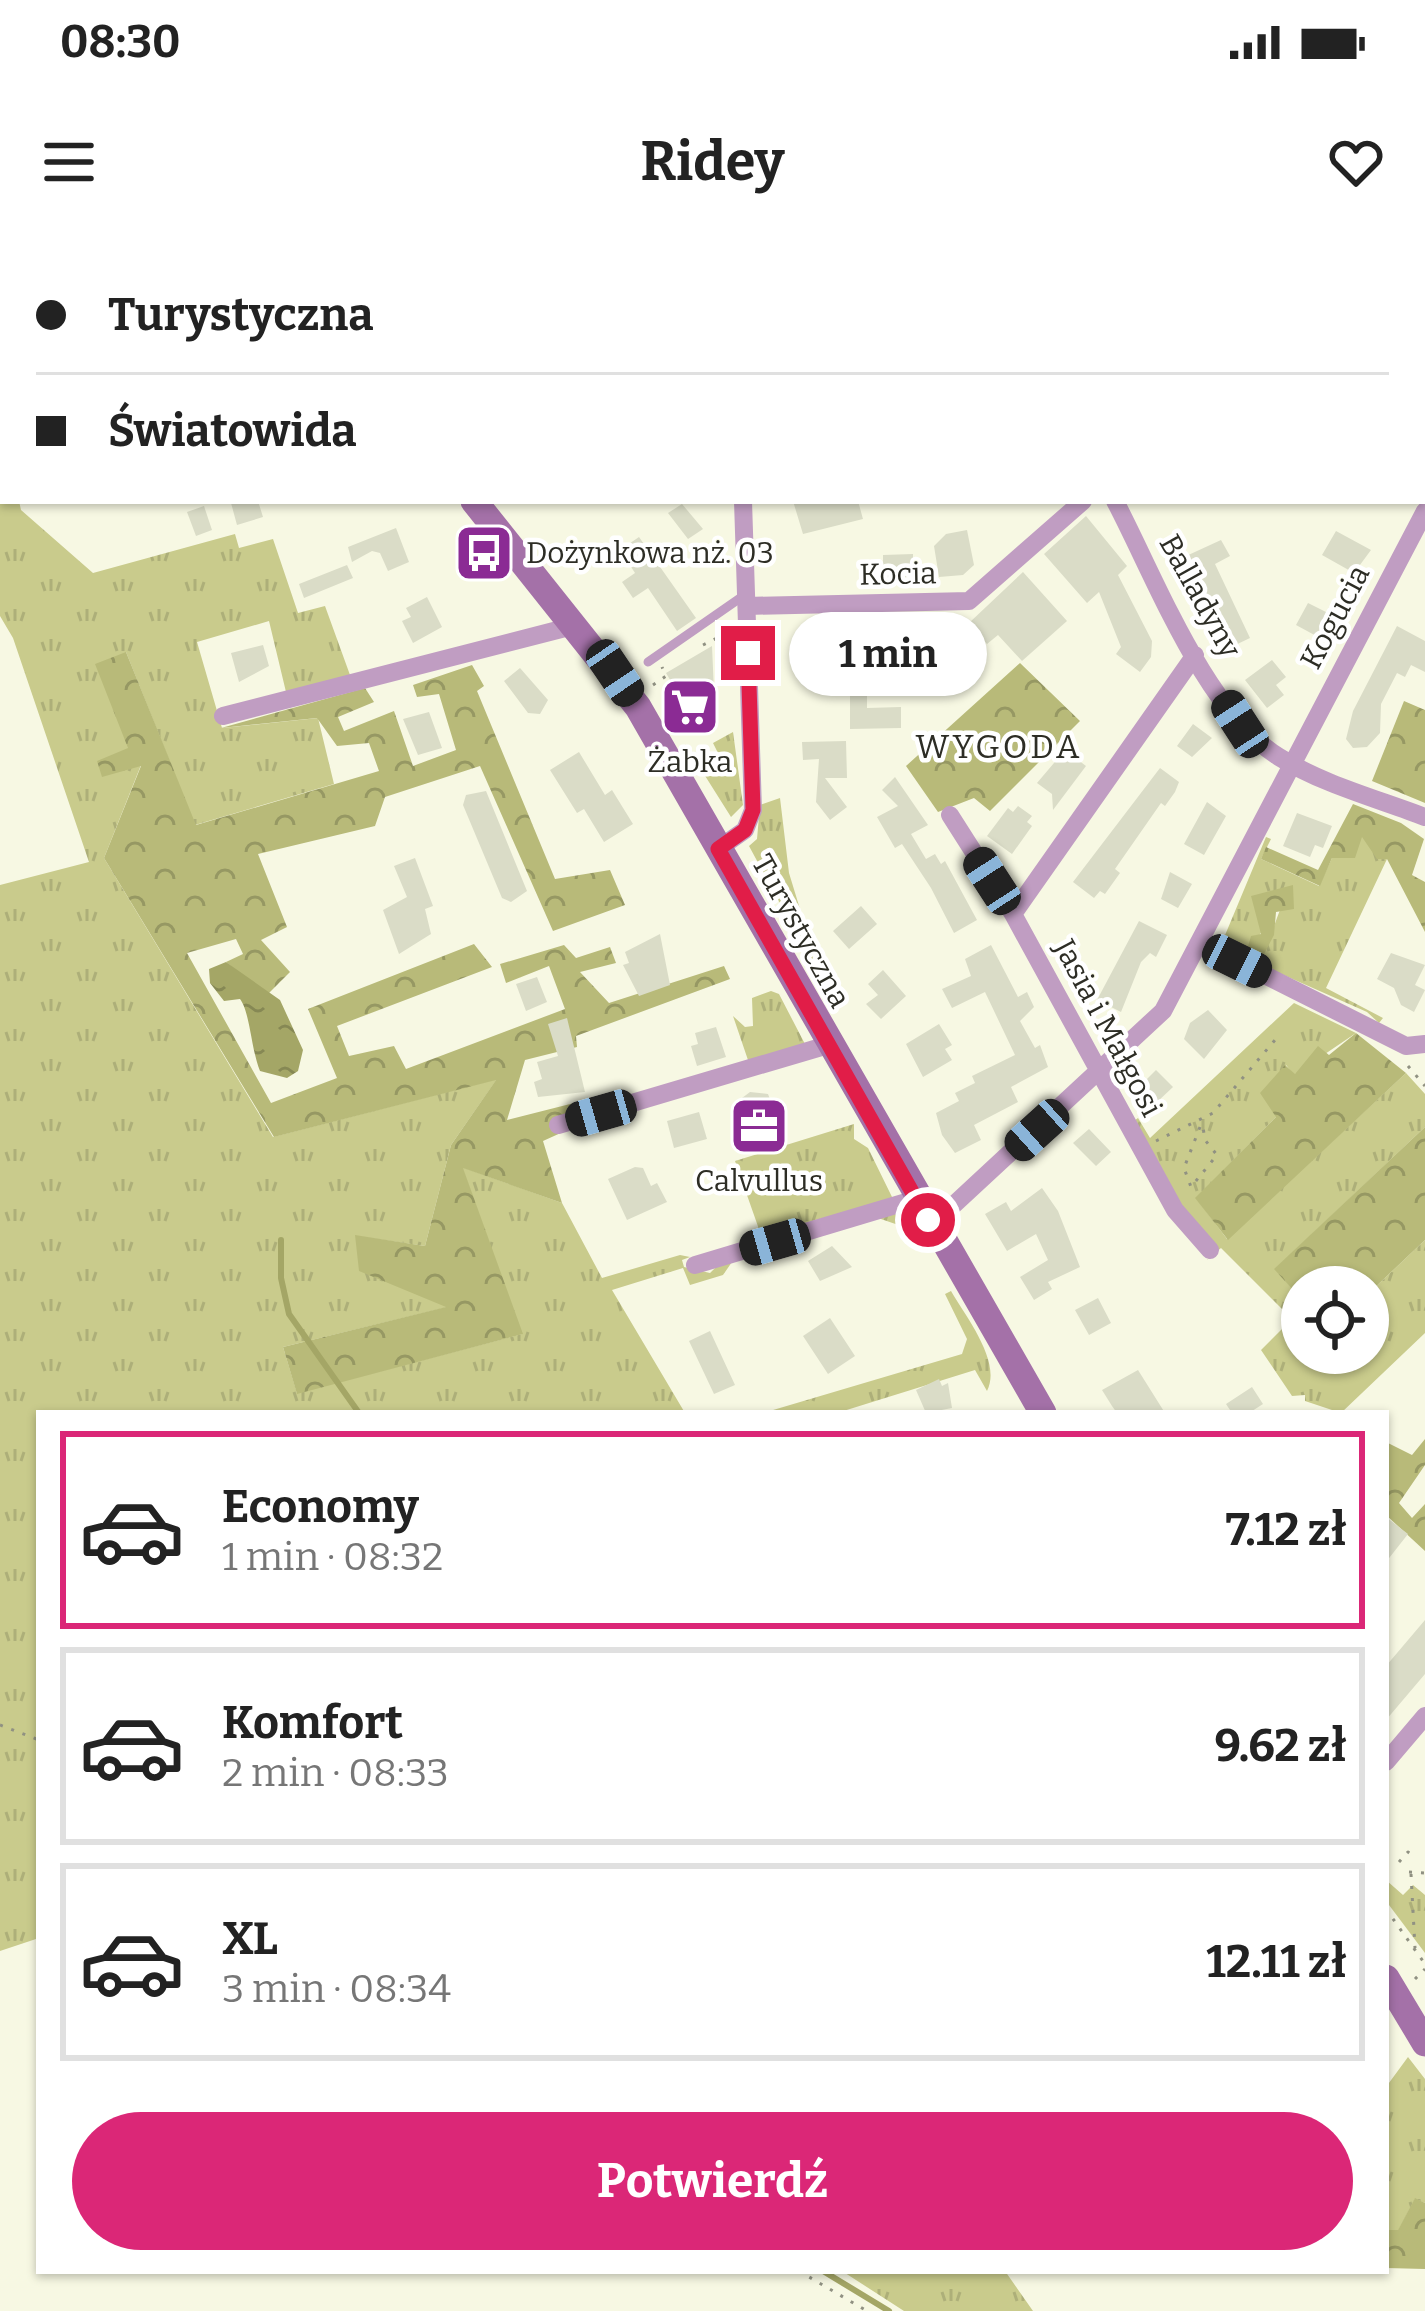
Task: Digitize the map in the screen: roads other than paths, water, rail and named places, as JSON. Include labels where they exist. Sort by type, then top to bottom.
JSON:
[{"type":"main road","name":"Turystyczna","points":[[476,504],[638,707],[916,1199],[1041,1410]]},
{"type":"main road","points":[[1389,1983],[1425,2043]]},
{"type":"street","points":[[718,849],[745,830],[753,810],[743,504]]},
{"type":"street","name":"Kocia","points":[[747,600],[969,601],[1080,504]]},
{"type":"street","name":"Balladyny","points":[[1117,504],[1195,655],[1240,724],[1291,765],[1425,817]]},
{"type":"street","name":"Kogucia","points":[[932,1225],[1163,1011],[1425,511]]},
{"type":"street","points":[[224,716],[577,625]]},
{"type":"street","points":[[1013,914],[1195,655]]},
{"type":"street","name":"Jasia i Małgosi","points":[[950,815],[1013,914],[1175,1210],[1210,1250]]},
{"type":"street","points":[[1199,942],[1406,1046],[1425,1044]]},
{"type":"street","points":[[558,1125],[828,1045]]},
{"type":"street","points":[[695,1265],[916,1199]]},
{"type":"street","points":[[1389,1758],[1425,1716]]},
{"type":"lane","points":[[652,659],[747,600]]},
{"type":"water","points":[[226,962],[280,1000],[303,1050],[298,1071],[287,1078],[260,1071],[240,999],[224,1001],[210,983],[209,969]]},
{"type":"waterway","points":[[281,1240],[281,1278],[289,1314],[357,1410]]},
{"type":"waterway","points":[[828,2274],[889,2311]]},
{"type":"place","name":"Dożynkowa nż. 03","points":[[484,553]]},
{"type":"place","name":"Żabka","points":[[690,707]]},
{"type":"place","name":"Calvullus","points":[[759,1126]]},
{"type":"district","name":"WYGODA","points":[[999,747]]}]
